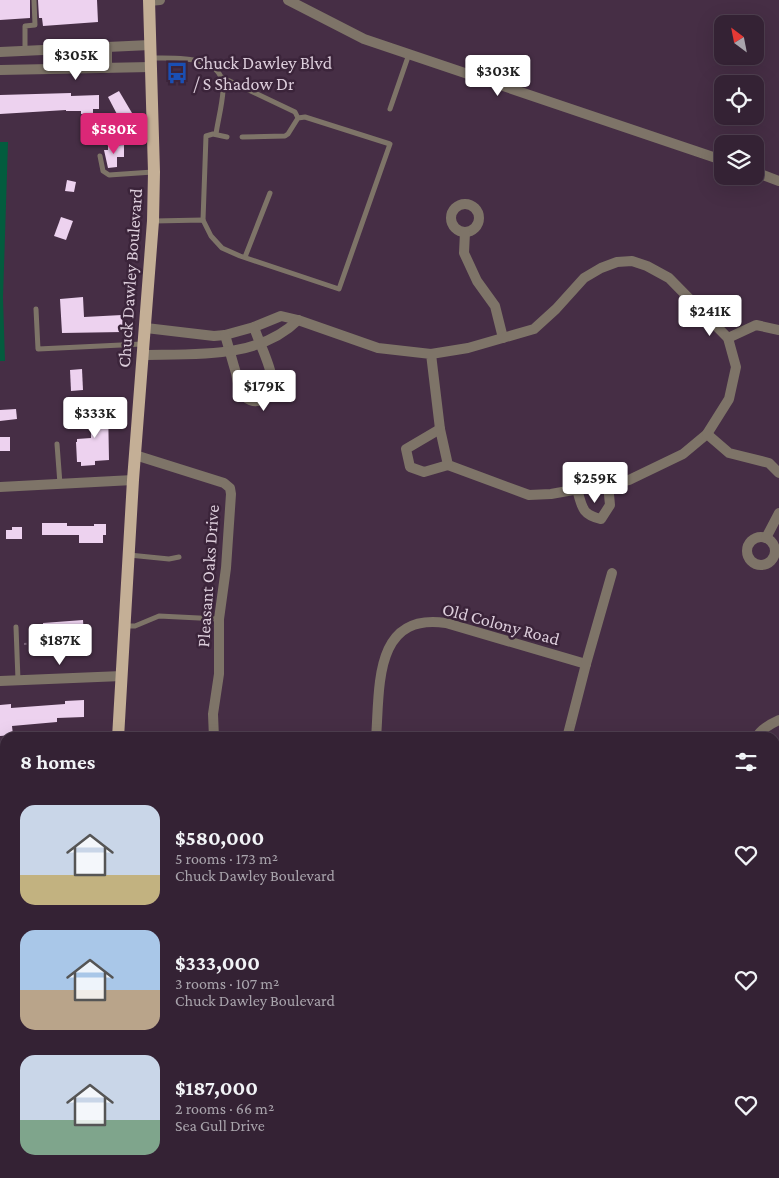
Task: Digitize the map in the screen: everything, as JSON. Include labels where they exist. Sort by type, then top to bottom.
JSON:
[{"type":"main road","name":"Chuck Dawley Boulevard","points":[[118,732],[133,480],[153,221],[154,172],[150,45],[153,0]]},
{"type":"street","points":[[288,0],[364,39],[714,157]]},
{"type":"street","points":[[0,52],[150,45]]},
{"type":"street","points":[[106,68],[107,47]]},
{"type":"street","points":[[0,70],[106,68],[151,63]]},
{"type":"street","points":[[764,175],[779,180]]},
{"type":"street","points":[[466,232],[464,253],[477,281],[495,306],[503,338]]},
{"type":"street","points":[[146,328],[214,336],[254,327],[281,316],[298,320],[378,348],[431,354],[468,348],[534,329],[556,309],[584,278],[601,268],[617,262],[632,261],[647,266],[668,278],[728,338],[736,367],[729,398],[707,434],[683,454],[629,480],[551,494],[529,495],[448,465],[424,472],[410,467],[406,449],[440,428]]},
{"type":"street","points":[[144,349],[230,351],[246,348],[287,331],[298,320]]},
{"type":"street","points":[[728,338],[756,325],[779,330]]},
{"type":"street","points":[[225,335],[241,391],[247,399],[254,402],[268,396],[272,388],[271,377],[254,327]]},
{"type":"street","points":[[431,354],[440,428],[448,465]]},
{"type":"street","points":[[707,434],[729,453],[769,462],[779,472]]},
{"type":"street","name":"Pleasant Oaks Drive","points":[[135,455],[224,483],[230,488],[226,568],[219,619],[219,674],[213,714],[214,732]]},
{"type":"street","points":[[0,487],[133,480]]},
{"type":"street","points":[[577,489],[582,507],[590,516],[601,519],[610,504],[608,484]]},
{"type":"street","points":[[766,538],[779,513]]},
{"type":"street","points":[[569,732],[612,573]]},
{"type":"street","name":"Old Colony Road","points":[[377,732],[384,660],[390,645],[403,632],[417,623],[432,621],[446,623],[586,664]]},
{"type":"street","points":[[0,682],[122,676]]},
{"type":"street","points":[[760,732],[779,720]]},
{"type":"lane","points":[[25,51],[25,26],[35,25],[34,0]]},
{"type":"lane","points":[[390,108],[409,54]]},
{"type":"lane","points":[[151,63],[195,60],[208,64],[218,71],[224,90],[216,134]]},
{"type":"lane","points":[[221,77],[295,112],[298,118]]},
{"type":"lane","points":[[227,137],[216,134],[206,136],[203,220],[212,236],[222,248],[339,289],[390,144],[305,117],[298,118],[285,136],[242,137]]},
{"type":"lane","points":[[100,156],[104,171],[109,175],[154,172]]},
{"type":"lane","points":[[245,257],[270,193]]},
{"type":"lane","points":[[153,221],[203,220]]},
{"type":"lane","points":[[36,309],[38,349],[144,349]]},
{"type":"lane","points":[[57,444],[60,484]]},
{"type":"lane","points":[[129,555],[169,559],[179,557]]},
{"type":"lane","points":[[125,626],[135,626],[159,616],[219,619]]},
{"type":"lane","points":[[16,627],[18,680]]},
{"type":"path","points":[[16,644],[75,638]]},
{"type":"green space","points":[[0,142],[8,142],[3,298],[5,361],[0,361]]},
{"type":"building","points":[[0,0],[30,0],[30,18],[0,20]]},
{"type":"building","points":[[38,0],[97,0],[98,22],[43,26],[42,18],[39,18]]},
{"type":"building","points":[[119,91],[132,113],[120,120],[108,97]]},
{"type":"building","points":[[71,93],[71,96],[99,95],[99,109],[93,109],[93,113],[81,114],[81,111],[66,110],[0,114],[0,95]]},
{"type":"building","points":[[124,145],[124,157],[117,157],[117,167],[108,168],[104,150],[108,150],[108,146]]},
{"type":"building","points":[[67,180],[76,182],[74,192],[65,191]]},
{"type":"building","points":[[61,217],[73,221],[66,240],[54,236]]},
{"type":"building","points":[[83,297],[84,317],[122,315],[123,332],[62,333],[60,299]]},
{"type":"building","points":[[82,369],[83,390],[71,391],[70,370]]},
{"type":"building","points":[[91,406],[108,406],[109,460],[95,461],[95,465],[81,466],[81,462],[77,462],[76,442],[77,439],[91,438]]},
{"type":"building","points":[[16,409],[17,419],[0,421],[0,410]]},
{"type":"building","points":[[0,437],[10,437],[10,451],[0,451]]},
{"type":"building","points":[[42,523],[67,523],[67,526],[106,524],[106,535],[103,535],[103,543],[79,543],[79,535],[42,535]]},
{"type":"building","points":[[12,527],[22,527],[22,539],[6,539],[6,530],[12,530]]},
{"type":"building","points":[[83,620],[84,636],[44,639],[43,623]]},
{"type":"building","points":[[84,700],[84,717],[57,718],[57,722],[12,726],[13,732],[0,732],[0,705],[11,704],[11,708],[65,704],[65,701]]},
{"type":"place","name":"Chuck Dawley Blvd / S Shadow Dr","points":[[177,73]]}]
